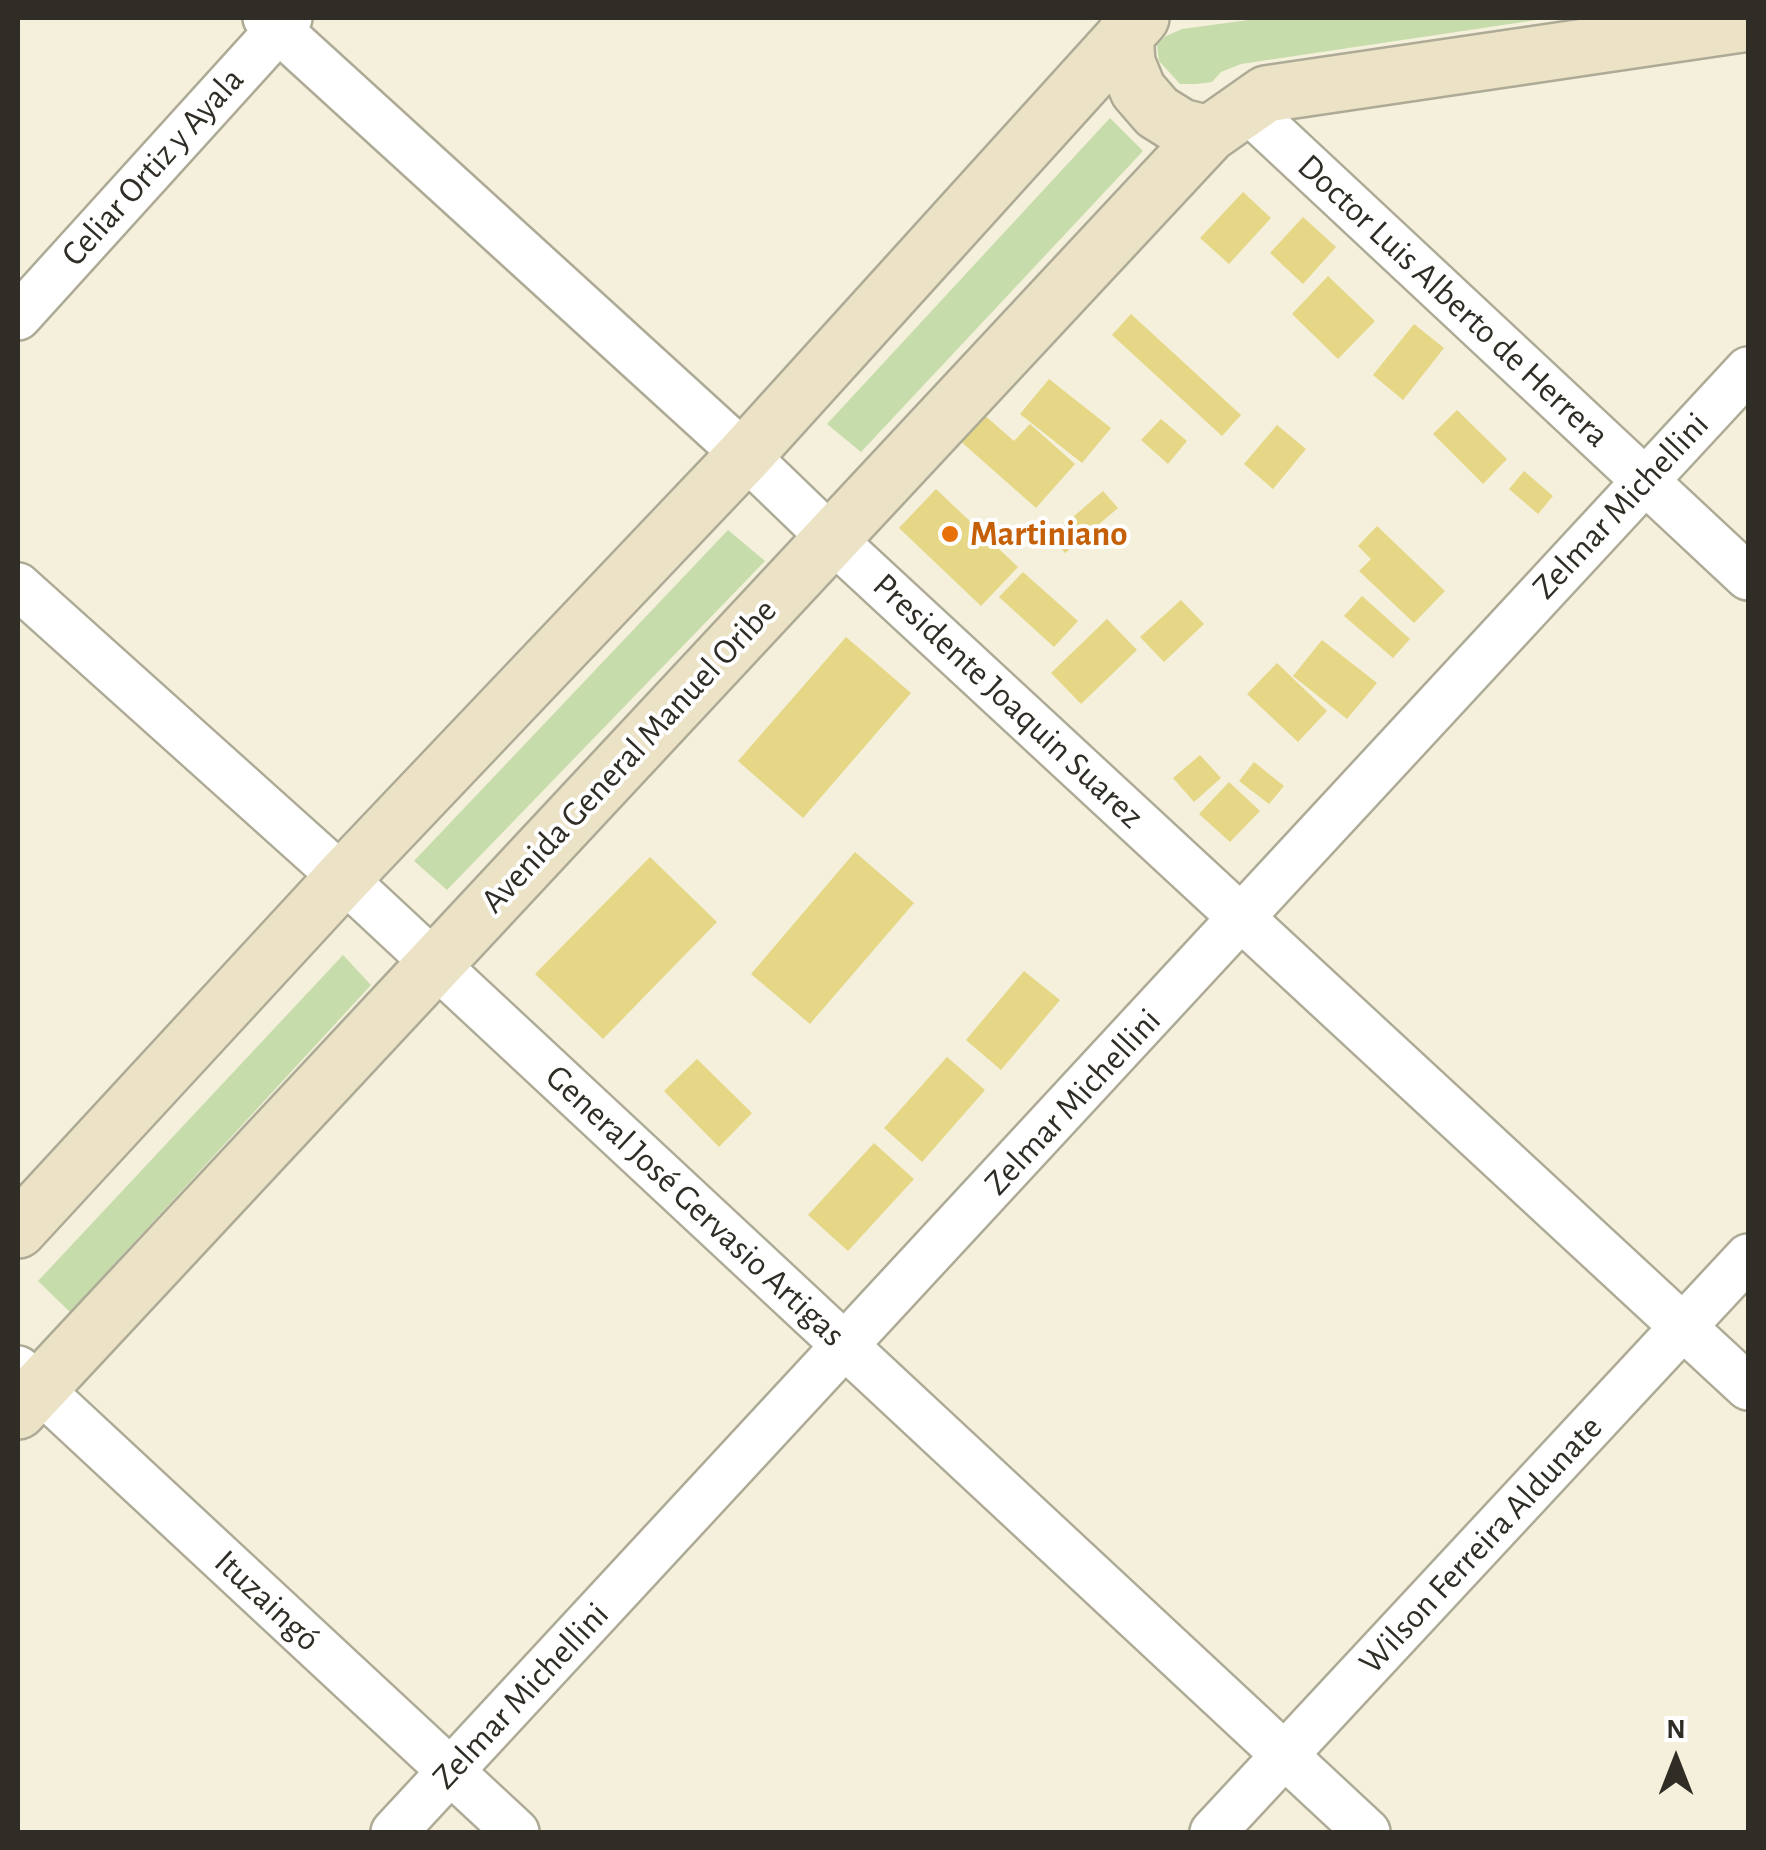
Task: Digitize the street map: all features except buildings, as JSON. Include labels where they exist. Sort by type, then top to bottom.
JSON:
[{"type":"main road","points":[[1133,26],[1127,63],[1138,90],[1156,112],[1181,127],[1227,120],[1266,94],[1748,24]]},
{"type":"main road","points":[[18,1230],[343,878],[745,454],[1133,26]]},
{"type":"main road","name":"Avenida General Manuel Oribe","points":[[24,1390],[435,966],[830,537],[1227,120]]},
{"type":"street","name":"Celiar Ortiz y Ayala","points":[[18,317],[278,21]]},
{"type":"street","name":"Presidente Joaquin Suarez","points":[[278,21],[1748,1387]]},
{"type":"street","name":"Doctor Luis Alberto de Herrera","points":[[1227,120],[1644,480],[1748,577]]},
{"type":"street","name":"Zelmar Michellini","points":[[394,1832],[1748,370]]},
{"type":"street","name":"General José Gervasio Artigas","points":[[18,586],[343,878],[1368,1832]]},
{"type":"street","name":"Wilson Ferreira Aldunate","points":[[1213,1832],[1748,1257]]},
{"type":"street","name":"Ituzaingó","points":[[24,1390],[516,1832]]},
{"type":"green space","points":[[1263,18],[1550,18],[1241,64],[1221,72],[1212,82],[1196,84],[1180,84],[1159,61],[1157,45],[1182,29]]},
{"type":"green space","points":[[1110,118],[1143,151],[861,452],[827,424]]},
{"type":"green space","points":[[728,530],[765,561],[447,890],[414,861]]},
{"type":"green space","points":[[343,955],[371,985],[70,1312],[38,1281]]},
{"type":"place","name":"Martiniano","points":[[950,534]]}]
